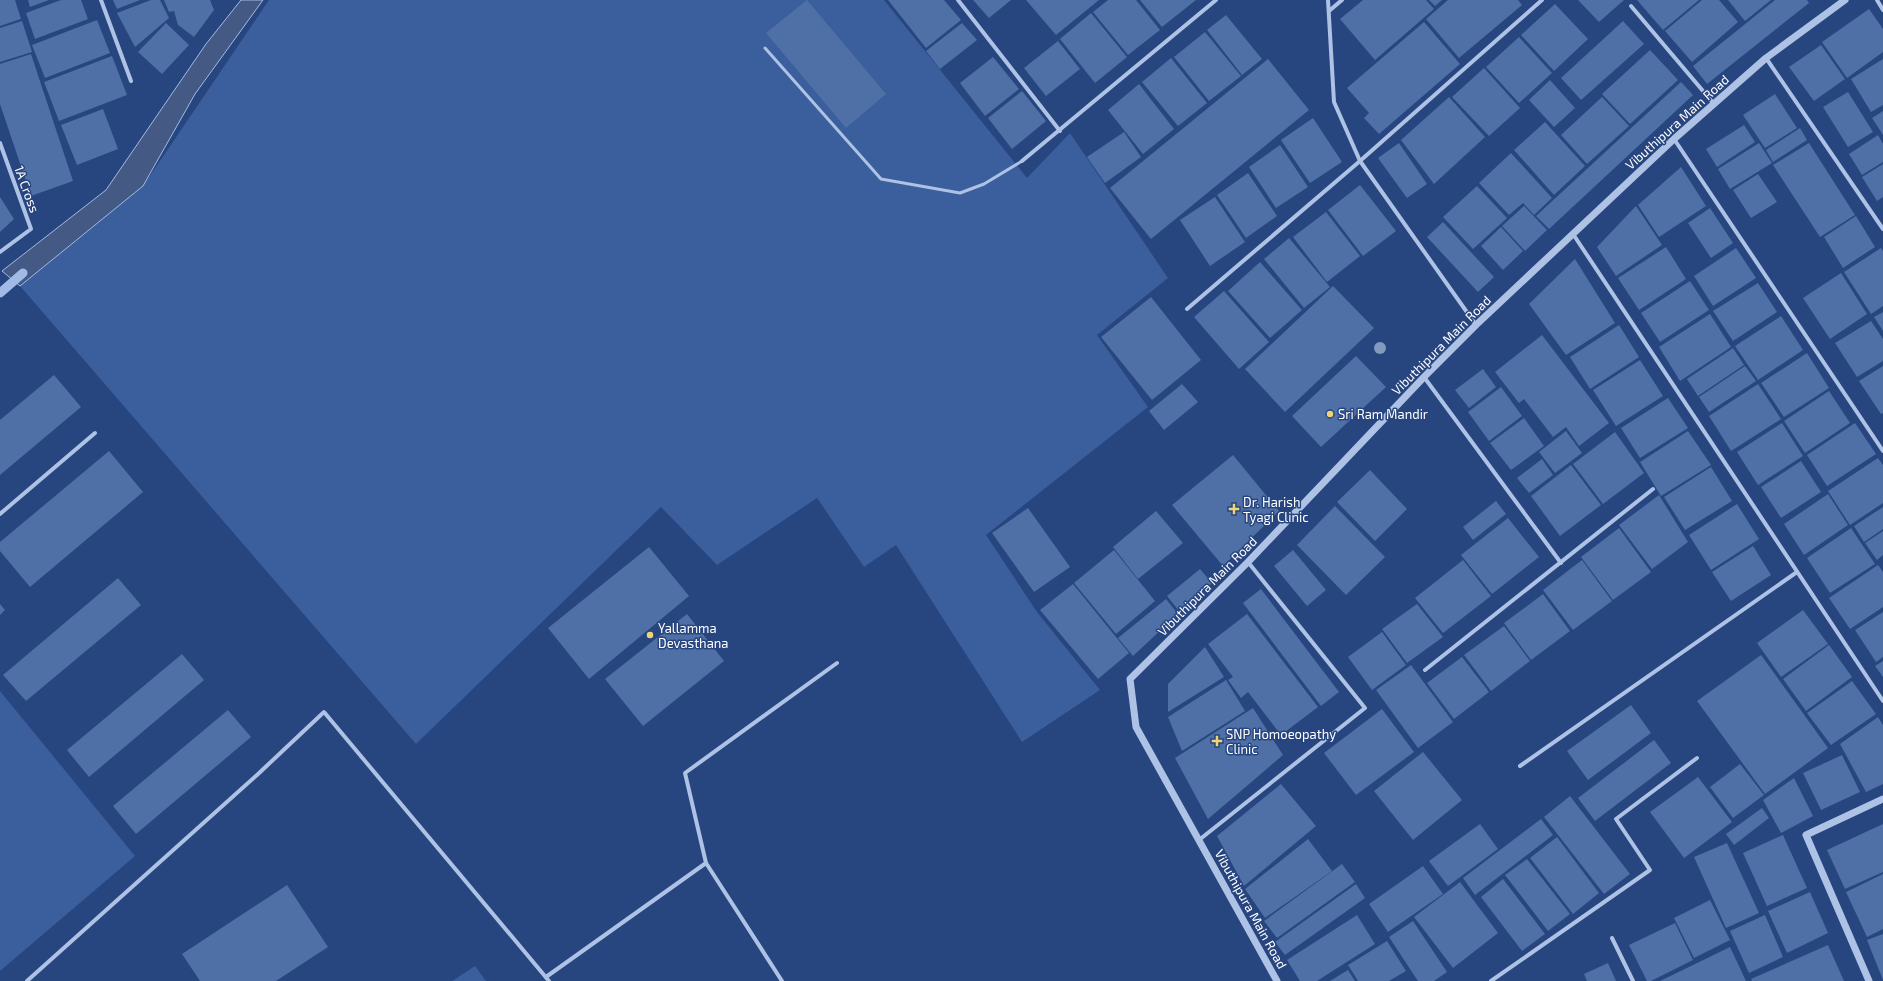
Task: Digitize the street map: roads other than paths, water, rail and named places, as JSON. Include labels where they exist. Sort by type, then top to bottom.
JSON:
[{"type":"street","points":[[101,0],[131,81]]},
{"type":"street","points":[[958,0],[1060,130]]},
{"type":"street","points":[[1022,161],[1216,0]]},
{"type":"street","points":[[1328,0],[1334,102],[1360,161],[1476,325]]},
{"type":"street","points":[[1329,10],[1342,0]]},
{"type":"street","points":[[1187,309],[1360,161],[1542,0]]},
{"type":"street","name":"Vibuthipura Main Road","points":[[1277,981],[1136,727],[1130,679],[1248,562],[1424,377],[1476,325],[1674,139],[1766,58],[1845,0]]},
{"type":"street","points":[[1877,0],[1883,10]]},
{"type":"street","points":[[1631,6],[1714,104]]},
{"type":"street","points":[[1766,58],[1883,229]]},
{"type":"street","points":[[1674,139],[1883,451]]},
{"type":"street","name":"1A Cross","points":[[0,143],[31,229],[0,252]]},
{"type":"street","points":[[1573,234],[1883,701]]},
{"type":"street","points":[[1424,377],[1561,563]]},
{"type":"street","points":[[0,514],[95,433]]},
{"type":"street","points":[[1425,670],[1654,489]]},
{"type":"street","points":[[1199,840],[1365,708],[1248,562]]},
{"type":"street","points":[[1520,766],[1797,572]]},
{"type":"street","points":[[782,981],[706,863],[685,773],[837,663]]},
{"type":"street","points":[[27,981],[257,775],[324,712],[549,981]]},
{"type":"street","points":[[1491,981],[1650,870],[1616,819],[1698,758]]},
{"type":"street","points":[[1869,981],[1806,835],[1883,799]]},
{"type":"street","points":[[546,977],[706,863]]},
{"type":"street","points":[[1612,938],[1633,981]]},
{"type":"lane","points":[[765,48],[881,179],[960,193],[984,184],[1022,161]]},
{"type":"waterway","points":[[0,293],[23,273]]},
{"type":"place","name":"Sri Ram Mandir","points":[[1330,414]]},
{"type":"place","name":"Dr. Harish Tyagi Clinic","points":[[1234,509]]},
{"type":"place","name":"Yallamma Devasthana","points":[[650,635]]},
{"type":"place","name":"SNP Homoeopathy Clinic","points":[[1217,741]]}]
